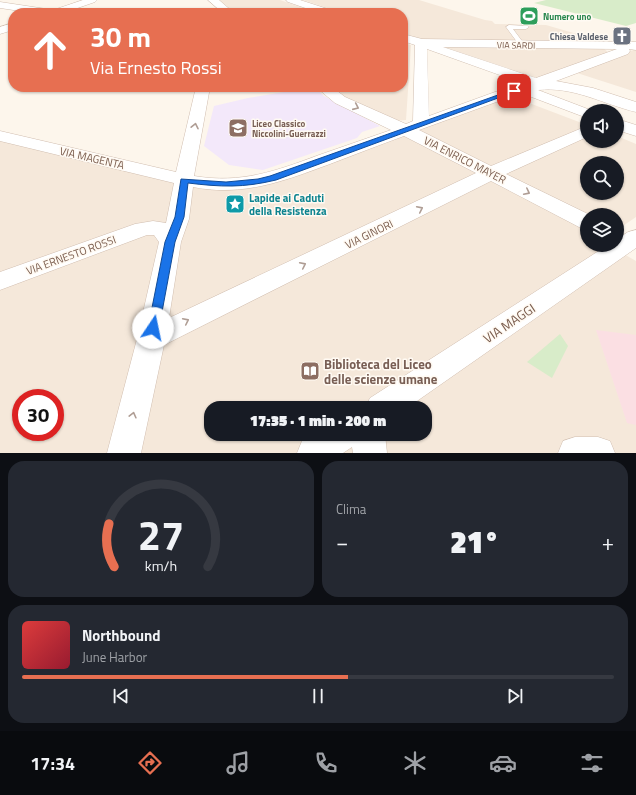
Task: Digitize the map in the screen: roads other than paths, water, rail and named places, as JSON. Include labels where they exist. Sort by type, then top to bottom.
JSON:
[{"type":"street","points":[[69,8],[92,0]]},
{"type":"street","points":[[213,0],[223,8]]},
{"type":"street","points":[[291,0],[315,8]]},
{"type":"street","points":[[0,5],[20,8]]},
{"type":"street","points":[[408,40],[580,110]]},
{"type":"street","name":"VIA SARDI","points":[[420,46],[438,43],[636,47]]},
{"type":"street","points":[[413,127],[420,46]]},
{"type":"street","points":[[184,190],[258,182],[291,172],[636,47]]},
{"type":"street","points":[[526,87],[557,85],[592,93],[636,107]]},
{"type":"street","points":[[124,453],[151,339],[170,242],[177,228],[202,92]]},
{"type":"street","name":"VIA ENRICO MAYER","points":[[330,92],[340,100],[413,127],[493,174],[580,218]]},
{"type":"street","points":[[624,127],[636,131]]},
{"type":"street","name":"VIA GINORI","points":[[151,339],[493,174],[580,134]]},
{"type":"street","name":"VIA MAGENTA","points":[[0,136],[184,190]]},
{"type":"street","name":"VIA ERNESTO ROSSI","points":[[0,281],[143,229],[166,219],[184,190]]},
{"type":"street","name":"VIA ERNESTO ROSSI","points":[[143,229],[162,229],[170,242]]},
{"type":"street","name":"VIA MAGGI","points":[[391,401],[629,241]]},
{"type":"street","points":[[314,453],[332,441]]},
{"type":"street","points":[[369,441],[370,453]]},
{"type":"street","points":[[576,453],[598,453]]},
{"type":"lane","points":[[522,45],[508,27],[526,27]]},
{"type":"place","name":"Numero uno","points":[[529,16]]},
{"type":"place","name":"Chiesa Valdese","points":[[622,36]]},
{"type":"place","name":"Liceo Classico Niccolini-Guerrazzi","points":[[238,128]]},
{"type":"place","name":"Lapide ai Caduti della Resistenza","points":[[235,204]]},
{"type":"place","name":"Biblioteca del Liceo delle scienze umane","points":[[310,371]]}]
